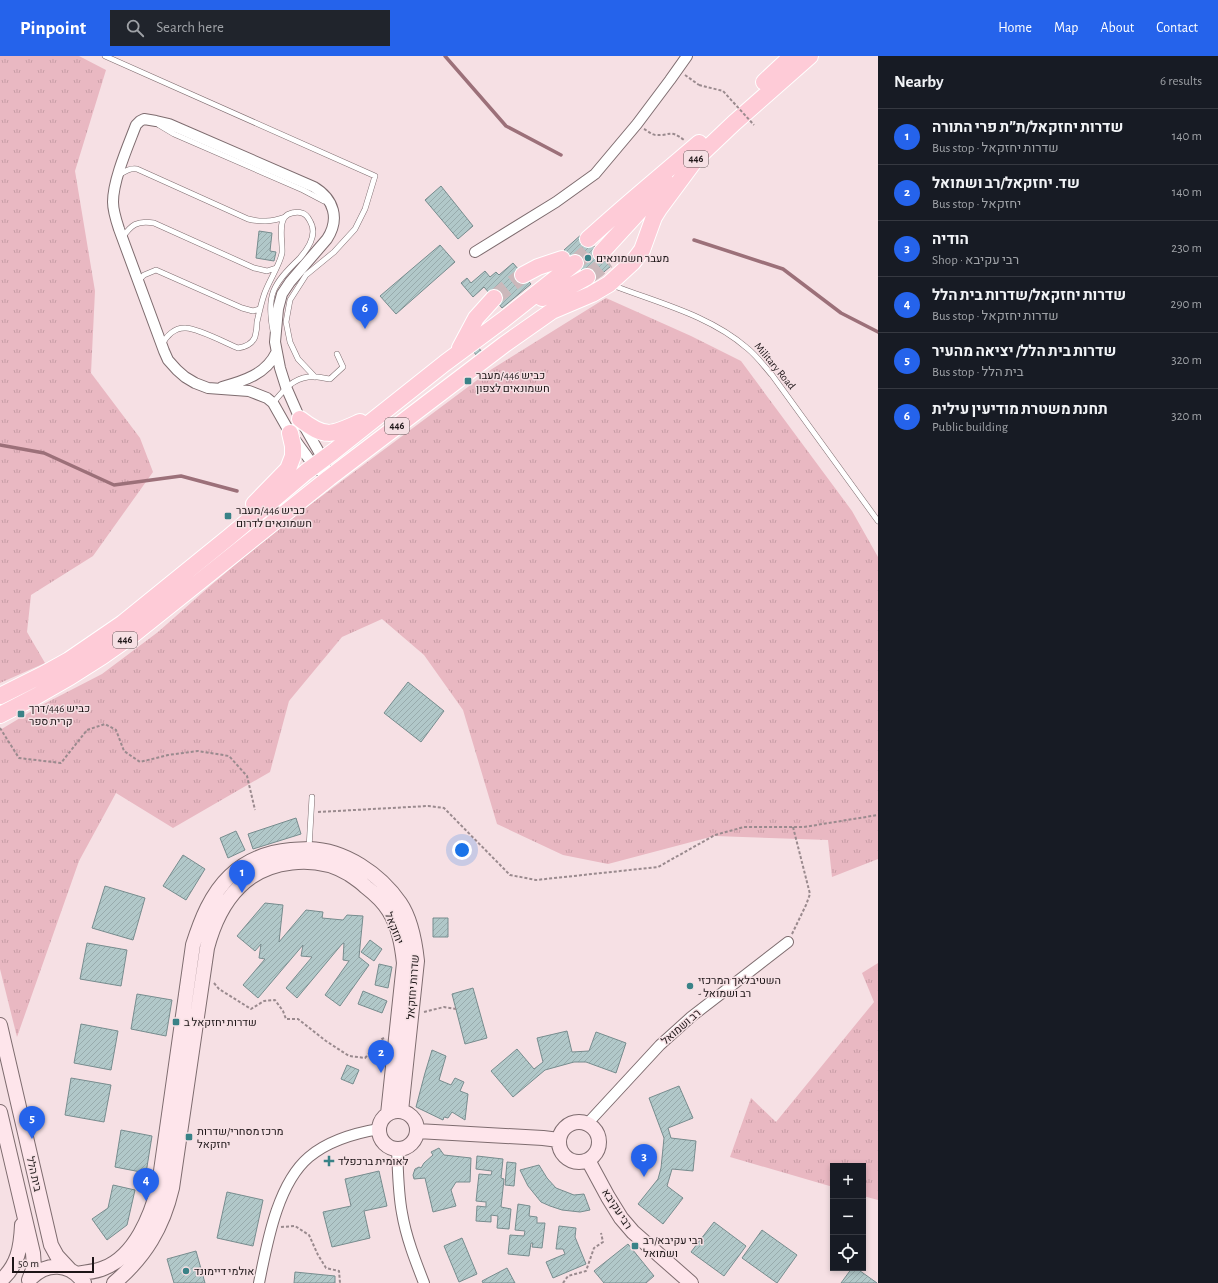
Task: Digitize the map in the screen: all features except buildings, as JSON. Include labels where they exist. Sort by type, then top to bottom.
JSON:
[{"type":"main road","name":"446","points":[[704,138],[649,201],[598,250],[639,193],[652,184],[704,138],[792,56]]},
{"type":"main road","name":"446","points":[[0,715],[58,685],[109,652],[134,634],[329,478],[527,328],[552,311],[592,294],[609,284],[633,262],[642,250],[654,217],[696,159],[734,123],[810,56]]},
{"type":"main road","name":"446","points":[[445,363],[542,298],[575,265]]},
{"type":"main road","name":"446","points":[[445,363],[522,297],[575,265]]},
{"type":"main road","name":"446","points":[[0,696],[42,675],[94,644],[146,605],[318,462],[445,363],[575,265]]},
{"type":"main road","points":[[523,275],[538,267],[575,265]]},
{"type":"main road","name":"446","points":[[458,352],[476,318],[494,298]]},
{"type":"main road","points":[[300,419],[314,429],[325,433],[339,432],[385,410]]},
{"type":"main road","points":[[206,556],[288,469],[293,456],[293,446],[290,433]]},
{"type":"street","points":[[475,252],[556,202],[595,174],[637,124],[687,56]]},
{"type":"street","points":[[318,462],[286,387],[276,353],[275,342],[278,309],[282,294],[290,282],[331,233],[334,226],[331,203],[326,196],[314,187],[169,124],[144,119],[140,121],[136,125],[118,176],[114,192],[114,213],[168,360],[185,377],[195,384],[215,389],[249,391],[267,398],[273,403],[290,433],[318,462],[329,478]]},
{"type":"street","points":[[215,389],[233,384],[258,373],[270,364],[276,353]]},
{"type":"street","name":"שדרות יחזקאל","points":[[114,1283],[145,1251],[155,1235],[168,1204],[172,1188],[193,945],[207,906],[230,875],[244,865],[260,856],[278,851],[308,856],[336,854],[355,862],[387,886],[401,904],[410,926],[418,961],[413,1012],[394,1112]]},
{"type":"street","name":"שדרות יחזקאל","points":[[28,1281],[36,1273],[52,1267],[61,1267],[77,1276],[102,1269],[112,1265],[134,1243],[143,1229],[155,1200],[159,1185],[202,979],[207,948],[219,913],[229,897],[252,877],[265,869],[281,864],[297,862],[308,856]]},
{"type":"street","name":"יחזקאל","points":[[308,856],[315,863],[332,867],[348,874],[377,896],[389,911],[399,936],[404,963],[397,1034],[394,1112]]},
{"type":"street","name":"רב ושמואל","points":[[587,1124],[660,1045],[692,1017],[788,942]]},
{"type":"street","name":"בית הלל","points":[[0,1025],[46,1229],[56,1256],[77,1276]]},
{"type":"street","name":"בית הלל","points":[[0,1112],[29,1235],[34,1267],[28,1281]]},
{"type":"street","points":[[394,1112],[411,1116],[416,1125],[416,1136],[410,1144],[397,1148],[384,1142],[381,1138],[379,1129],[382,1120],[394,1112]]},
{"type":"street","points":[[581,1123],[587,1124],[597,1135],[597,1149],[594,1155],[588,1160],[576,1162],[570,1160],[565,1157],[559,1146],[561,1134],[569,1125],[581,1123]]},
{"type":"street","points":[[259,1283],[276,1213],[286,1188],[297,1171],[309,1157],[325,1147],[341,1139],[361,1132],[379,1129]]},
{"type":"street","points":[[416,1131],[559,1140]]},
{"type":"street","points":[[397,1148],[402,1212],[414,1256],[424,1283]]},
{"type":"street","name":"רבי עקיבא","points":[[588,1160],[608,1197],[632,1232],[691,1283]]},
{"type":"street","points":[[0,1281],[12,1269],[18,1256],[21,1242],[23,1208]]},
{"type":"lane","points":[[105,56],[375,176],[365,208],[355,229],[334,252],[306,275],[290,300],[286,322],[290,342],[298,359],[315,377]]},
{"type":"lane","points":[[118,176],[126,170],[132,168],[137,169],[248,219],[267,222],[298,212],[304,213],[308,217],[312,223],[313,229],[309,246],[280,279],[270,300],[275,342]]},
{"type":"lane","points":[[162,346],[164,340],[169,335],[176,330],[185,327],[194,329],[238,348],[244,347],[250,343],[255,337],[260,309],[267,287],[282,253],[281,230],[284,217]]},
{"type":"lane","points":[[122,238],[133,225],[145,221],[154,222],[254,268],[267,270],[276,268]]},
{"type":"lane","points":[[138,281],[144,275],[156,270],[242,308],[253,310],[260,309]]},
{"type":"lane","name":"Military Road","points":[[609,284],[681,310],[708,322],[727,333],[747,348],[760,360],[878,521]]},
{"type":"lane","points":[[273,403],[286,387],[299,379],[309,376],[330,379],[343,368],[338,354]]},
{"type":"lane","points":[[308,856],[312,797]]},
{"type":"path","points":[[678,69],[699,85],[723,91],[754,125]]},
{"type":"path","points":[[637,124],[655,135],[669,133],[677,134],[686,143]]},
{"type":"path","points":[[0,728],[19,758],[61,763],[87,730],[105,724],[116,730],[124,751],[140,762],[168,755],[198,751],[229,756],[247,776],[255,810]]},
{"type":"path","points":[[311,813],[428,806],[444,808],[510,875],[536,880],[658,867],[715,835],[744,827],[804,827],[878,815]]},
{"type":"path","points":[[788,942],[810,894],[793,827]]},
{"type":"path","points":[[202,979],[215,984],[219,989],[251,1009],[264,1001],[275,1000],[283,1011],[286,1019],[298,1019],[348,1056],[365,1058],[382,1039],[397,1034]]},
{"type":"path","points":[[413,1012],[424,1012],[444,1007],[456,1009]]},
{"type":"path","points":[[272,1228],[295,1226],[309,1235],[326,1268],[339,1271],[340,1283]]},
{"type":"path","points":[[563,1283],[568,1276],[586,1271],[594,1248],[603,1242],[602,1233]]},
{"type":"green space","points":[[0,56],[79,56],[106,70],[75,171],[95,291],[91,373],[140,438],[153,472],[93,556],[31,595],[27,632],[45,663],[0,683]]},
{"type":"green space","points":[[606,298],[691,336],[741,361],[852,511],[878,557],[878,859],[832,877],[828,840],[714,836],[608,864],[563,855],[497,824],[463,710],[424,655],[382,619],[342,637],[289,701],[270,772],[173,828],[116,793],[79,861],[17,1037],[0,969],[0,730],[40,706],[102,674],[158,632],[279,528],[492,369]]},
{"type":"green space","points":[[878,963],[878,1200],[866,1197],[866,1163],[830,1163],[830,1186],[730,1157],[751,1098],[776,1122],[874,1002],[862,973]]},
{"type":"waterway","points":[[445,56],[506,126],[561,155]]},
{"type":"waterway","points":[[694,240],[783,269],[841,313],[878,332]]},
{"type":"waterway","points":[[0,445],[44,453],[114,485],[181,476],[237,491]]},
{"type":"tunnel","points":[[575,263],[594,246]]},
{"type":"tunnel","points":[[587,277],[607,261]]},
{"type":"tunnel","points":[[494,298],[523,275]]},
{"type":"place","name":"מעבר חשמונאים","points":[[588,258]]},
{"type":"place","name":"תחנת משטרת מודיעין עילית","points":[[365,329]]},
{"type":"place","name":"כביש 446/מעבר חשמונאים לצפון","points":[[468,381]]},
{"type":"place","name":"כביש 446/מעבר חשמונאים לדרום","points":[[228,516]]},
{"type":"place","name":"כביש 446/דרך קרית ספר","points":[[21,714]]},
{"type":"place","name":"שדרות יחזקאל/ת״ת פרי התורה","points":[[242,893]]},
{"type":"place","name":"השטיבלאך המרכזי - רב ושמואל","points":[[690,986]]},
{"type":"place","name":"שדרות יחזקאל ב","points":[[176,1022]]},
{"type":"place","name":"שד. יחזקאל/רב ושמואל","points":[[381,1073]]},
{"type":"place","name":"מרכז מסחרי/שדרות יחזקאל","points":[[189,1137]]},
{"type":"place","name":"שדרות בית הלל/ יציאה מהעיר","points":[[32,1139]]},
{"type":"place","name":"לאומית ברכפלד","points":[[329,1161]]},
{"type":"place","name":"הודיה","points":[[644,1177]]},
{"type":"place","name":"שדרות יחזקאל/שדרות בית הלל","points":[[146,1201]]},
{"type":"place","name":"רבי עקיבא/רב ושמואל","points":[[635,1246]]},
{"type":"place","name":"אולמי דיימונד","points":[[186,1271]]}]
